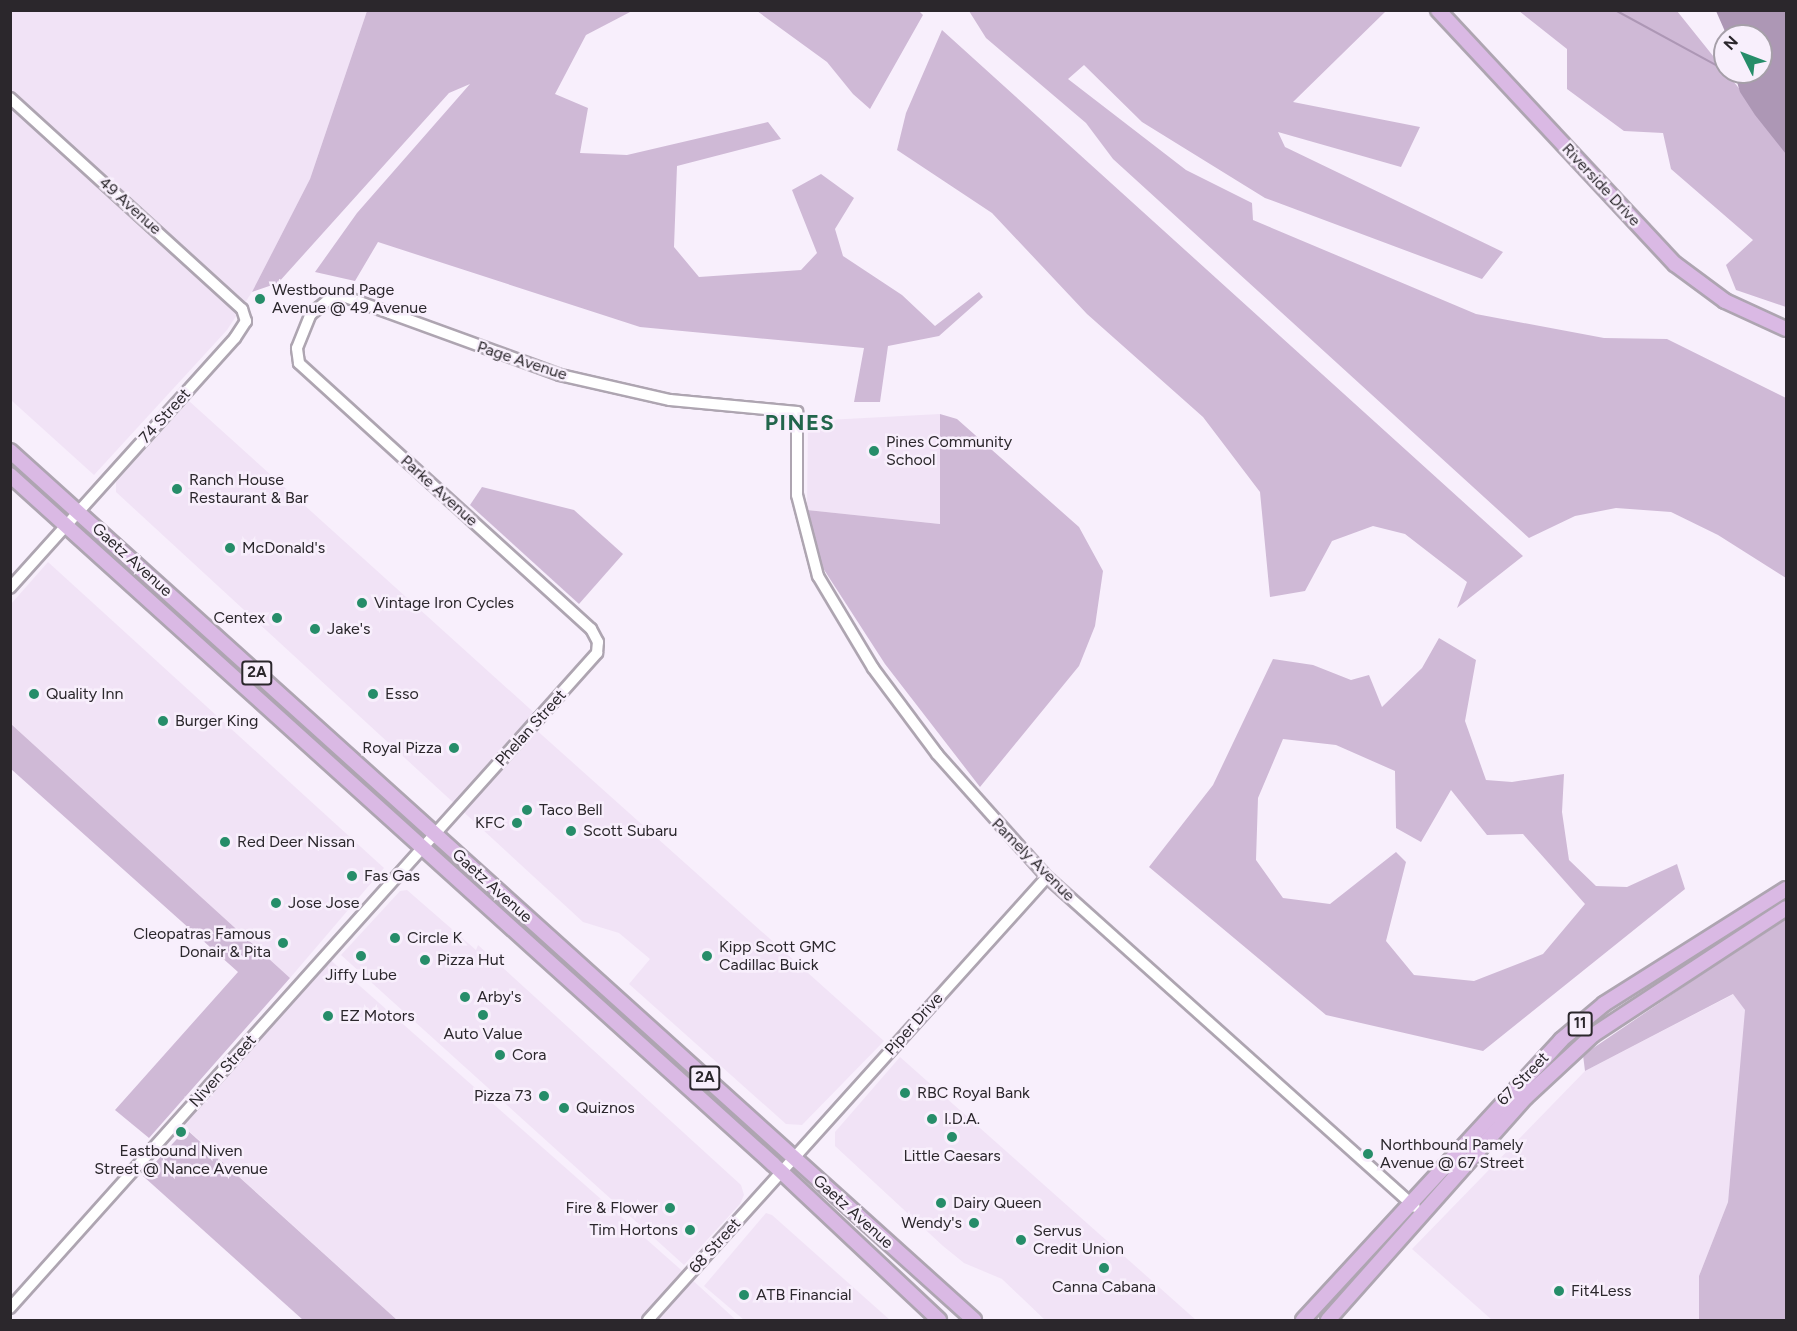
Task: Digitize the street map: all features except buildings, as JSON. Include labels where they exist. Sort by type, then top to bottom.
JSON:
[{"type":"main road","name":"Riverside Drive","points":[[1438,10],[1675,264],[1725,301],[1786,329]]},
{"type":"main road","name":"Gaetz Avenue","points":[[10,451],[974,1320]]},
{"type":"main road","name":"Gaetz Avenue","points":[[10,475],[782,1172],[939,1320]]},
{"type":"main road","name":"67 Street","points":[[1303,1320],[1561,1040],[1604,1004],[1786,889]]},
{"type":"main road","name":"67 Street","points":[[1328,1320],[1539,1085],[1593,1035],[1786,908]]},
{"type":"main road","points":[[1308,1320],[1316,1306]]},
{"type":"street","name":"49 Avenue","points":[[10,98],[246,317]]},
{"type":"street","name":"Page Avenue","points":[[300,363],[297,348],[311,315],[328,300],[348,296],[560,375],[670,400],[797,412]]},
{"type":"street","name":"74 Street","points":[[10,588],[235,338],[246,317]]},
{"type":"street","name":"Parke Avenue","points":[[300,363],[579,618]]},
{"type":"street","name":"Pamely Avenue","points":[[797,412],[797,495],[809,550],[827,593],[873,669],[937,754],[1047,877],[1422,1213]]},
{"type":"street","name":"Phelan Street","points":[[436,835],[594,657],[597,638],[579,618]]},
{"type":"street","name":"Niven Street","points":[[10,1308],[436,835]]},
{"type":"street","name":"Piper Drive","points":[[782,1172],[1047,877]]},
{"type":"street","name":"68 Street","points":[[648,1320],[782,1172]]},
{"type":"shaded area","points":[[918,10],[923,15],[870,109],[853,94],[827,62],[757,11]]},
{"type":"shaded area","points":[[11,11],[367,11],[310,179],[252,292],[227,330],[94,475],[11,400]]},
{"type":"shaded area","points":[[367,11],[632,11],[586,35],[555,94],[588,108],[580,153],[627,155],[768,122],[781,139],[677,166],[674,247],[699,277],[801,270],[817,253],[792,190],[821,174],[854,198],[835,229],[843,256],[902,295],[935,326],[979,292],[983,297],[939,336],[888,346],[880,402],[854,402],[864,348],[640,327],[378,242],[355,281],[315,272],[357,213],[470,84],[449,93],[278,283],[252,292],[310,179]]},
{"type":"shaded area","points":[[969,11],[1386,11],[1293,102],[1420,127],[1401,167],[1278,132],[1285,147],[1503,252],[1482,279],[1265,198],[1142,122],[1084,65],[1068,79],[1186,170],[1252,203],[1253,220],[1476,314],[1604,338],[1667,339],[1786,398],[1786,578],[1718,535],[1671,512],[1616,508],[1575,516],[1529,538],[1113,159],[1086,123],[986,38]]},
{"type":"shaded area","points":[[1519,11],[1677,11],[1713,56],[1713,84],[1736,84],[1786,147],[1786,307],[1736,290],[1726,265],[1753,240],[1671,169],[1663,133],[1624,131],[1567,89],[1567,49]]},
{"type":"shaded area","points":[[1716,11],[1786,11],[1786,154],[1755,115],[1740,92],[1738,84],[1773,84],[1773,24],[1722,24]]},
{"type":"shaded area","points":[[942,30],[1523,556],[1457,608],[1467,582],[1405,534],[1373,526],[1332,541],[1305,591],[1270,597],[1260,492],[1203,417],[1087,314],[992,213],[897,150],[906,113]]},
{"type":"shaded area","points":[[189,401],[540,718],[533,727],[884,1041],[802,1125],[786,1124],[629,984],[650,959],[619,933],[583,922],[116,492],[116,482]]},
{"type":"shaded area","name":"Pines Community School","points":[[940,414],[941,524],[807,510],[808,421]]},
{"type":"shaded area","points":[[940,414],[957,419],[1079,527],[1103,571],[1095,626],[1079,666],[980,787],[885,664],[819,562],[807,510],[940,524]]},
{"type":"shaded area","points":[[482,487],[574,510],[623,554],[579,604],[470,505]]},
{"type":"shaded area","points":[[48,562],[384,868],[290,978],[11,724],[11,604]]},
{"type":"shaded area","points":[[1439,638],[1476,660],[1465,721],[1486,780],[1512,782],[1564,774],[1562,812],[1569,860],[1596,886],[1627,887],[1677,864],[1685,889],[1483,1051],[1326,1015],[1149,867],[1213,785],[1273,659],[1313,665],[1351,680],[1369,675],[1382,707],[1422,668]],"holes":[[[1283,739],[1336,745],[1395,771],[1396,828],[1421,842],[1451,790],[1487,835],[1523,834],[1585,904],[1543,954],[1474,981],[1414,975],[1386,941],[1406,862],[1396,852],[1330,904],[1283,898],[1256,860],[1258,798]]]},
{"type":"shaded area","points":[[11,724],[290,978],[149,1138],[115,1110],[238,972],[11,769]]},
{"type":"shaded area","points":[[407,890],[476,950],[478,945],[741,1185],[744,1195],[740,1204],[684,1265],[341,955],[400,891]]},
{"type":"shaded area","points":[[1786,917],[1786,1320],[1699,1320],[1699,1276],[1728,1202],[1745,1010],[1733,994],[1585,1071],[1583,1055]]},
{"type":"shaded area","points":[[326,956],[736,1320],[397,1320],[178,1121]]},
{"type":"shaded area","points":[[1734,994],[1746,1011],[1728,1202],[1699,1276],[1699,1320],[1492,1320],[1412,1249],[1585,1071]]},
{"type":"shaded area","points":[[900,1057],[1196,1320],[1045,1320],[1002,1279],[964,1263],[943,1246],[835,1146],[835,1132]]},
{"type":"shaded area","points":[[186,1129],[397,1320],[303,1320],[143,1176]]},
{"type":"shaded area","points":[[766,1213],[772,1215],[890,1320],[744,1320],[704,1286]]},
{"type":"waterway","points":[[1615,10],[1713,63]]},
{"type":"place","name":"Westbound Page Avenue @ 49 Avenue","points":[[260,299]]},
{"type":"place","name":"Pines Community School","points":[[874,451]]},
{"type":"place","name":"Ranch House Restaurant & Bar","points":[[177,489]]},
{"type":"place","name":"McDonald's","points":[[230,548]]},
{"type":"place","name":"Vintage Iron Cycles","points":[[362,603]]},
{"type":"place","name":"Centex","points":[[277,618]]},
{"type":"place","name":"Jake's","points":[[315,629]]},
{"type":"place","name":"Quality Inn","points":[[34,694]]},
{"type":"place","name":"Esso","points":[[373,694]]},
{"type":"place","name":"Burger King","points":[[163,721]]},
{"type":"place","name":"Royal Pizza","points":[[454,748]]},
{"type":"place","name":"Taco Bell","points":[[527,810]]},
{"type":"place","name":"KFC","points":[[517,823]]},
{"type":"place","name":"Scott Subaru","points":[[571,831]]},
{"type":"place","name":"Red Deer Nissan","points":[[225,842]]},
{"type":"place","name":"Fas Gas","points":[[352,876]]},
{"type":"place","name":"Jose Jose","points":[[276,903]]},
{"type":"place","name":"Circle K","points":[[395,938]]},
{"type":"place","name":"Cleopatras Famous Donair & Pita","points":[[283,943]]},
{"type":"place","name":"Jiffy Lube","points":[[361,956]]},
{"type":"place","name":"Kipp Scott GMC Cadillac Buick","points":[[707,956]]},
{"type":"place","name":"Pizza Hut","points":[[425,960]]},
{"type":"place","name":"Arby's","points":[[465,997]]},
{"type":"place","name":"Auto Value","points":[[483,1015]]},
{"type":"place","name":"EZ Motors","points":[[328,1016]]},
{"type":"place","name":"Cora","points":[[500,1055]]},
{"type":"place","name":"RBC Royal Bank","points":[[905,1093]]},
{"type":"place","name":"Pizza 73","points":[[544,1096]]},
{"type":"place","name":"Quiznos","points":[[564,1108]]},
{"type":"place","name":"I.D.A.","points":[[932,1119]]},
{"type":"place","name":"Eastbound Niven Street @ Nance Avenue","points":[[181,1132]]},
{"type":"place","name":"Little Caesars","points":[[952,1137]]},
{"type":"place","name":"Northbound Pamely Avenue @ 67 Street","points":[[1368,1154]]},
{"type":"place","name":"Dairy Queen","points":[[941,1203]]},
{"type":"place","name":"Fire & Flower","points":[[670,1208]]},
{"type":"place","name":"Wendy's","points":[[974,1223]]},
{"type":"place","name":"Tim Hortons","points":[[690,1230]]},
{"type":"place","name":"Servus Credit Union","points":[[1021,1240]]},
{"type":"place","name":"Canna Cabana","points":[[1104,1268]]},
{"type":"place","name":"Fit4Less","points":[[1559,1291]]},
{"type":"place","name":"ATB Financial","points":[[744,1295]]},
{"type":"district","name":"PINES","points":[[800,423]]}]
